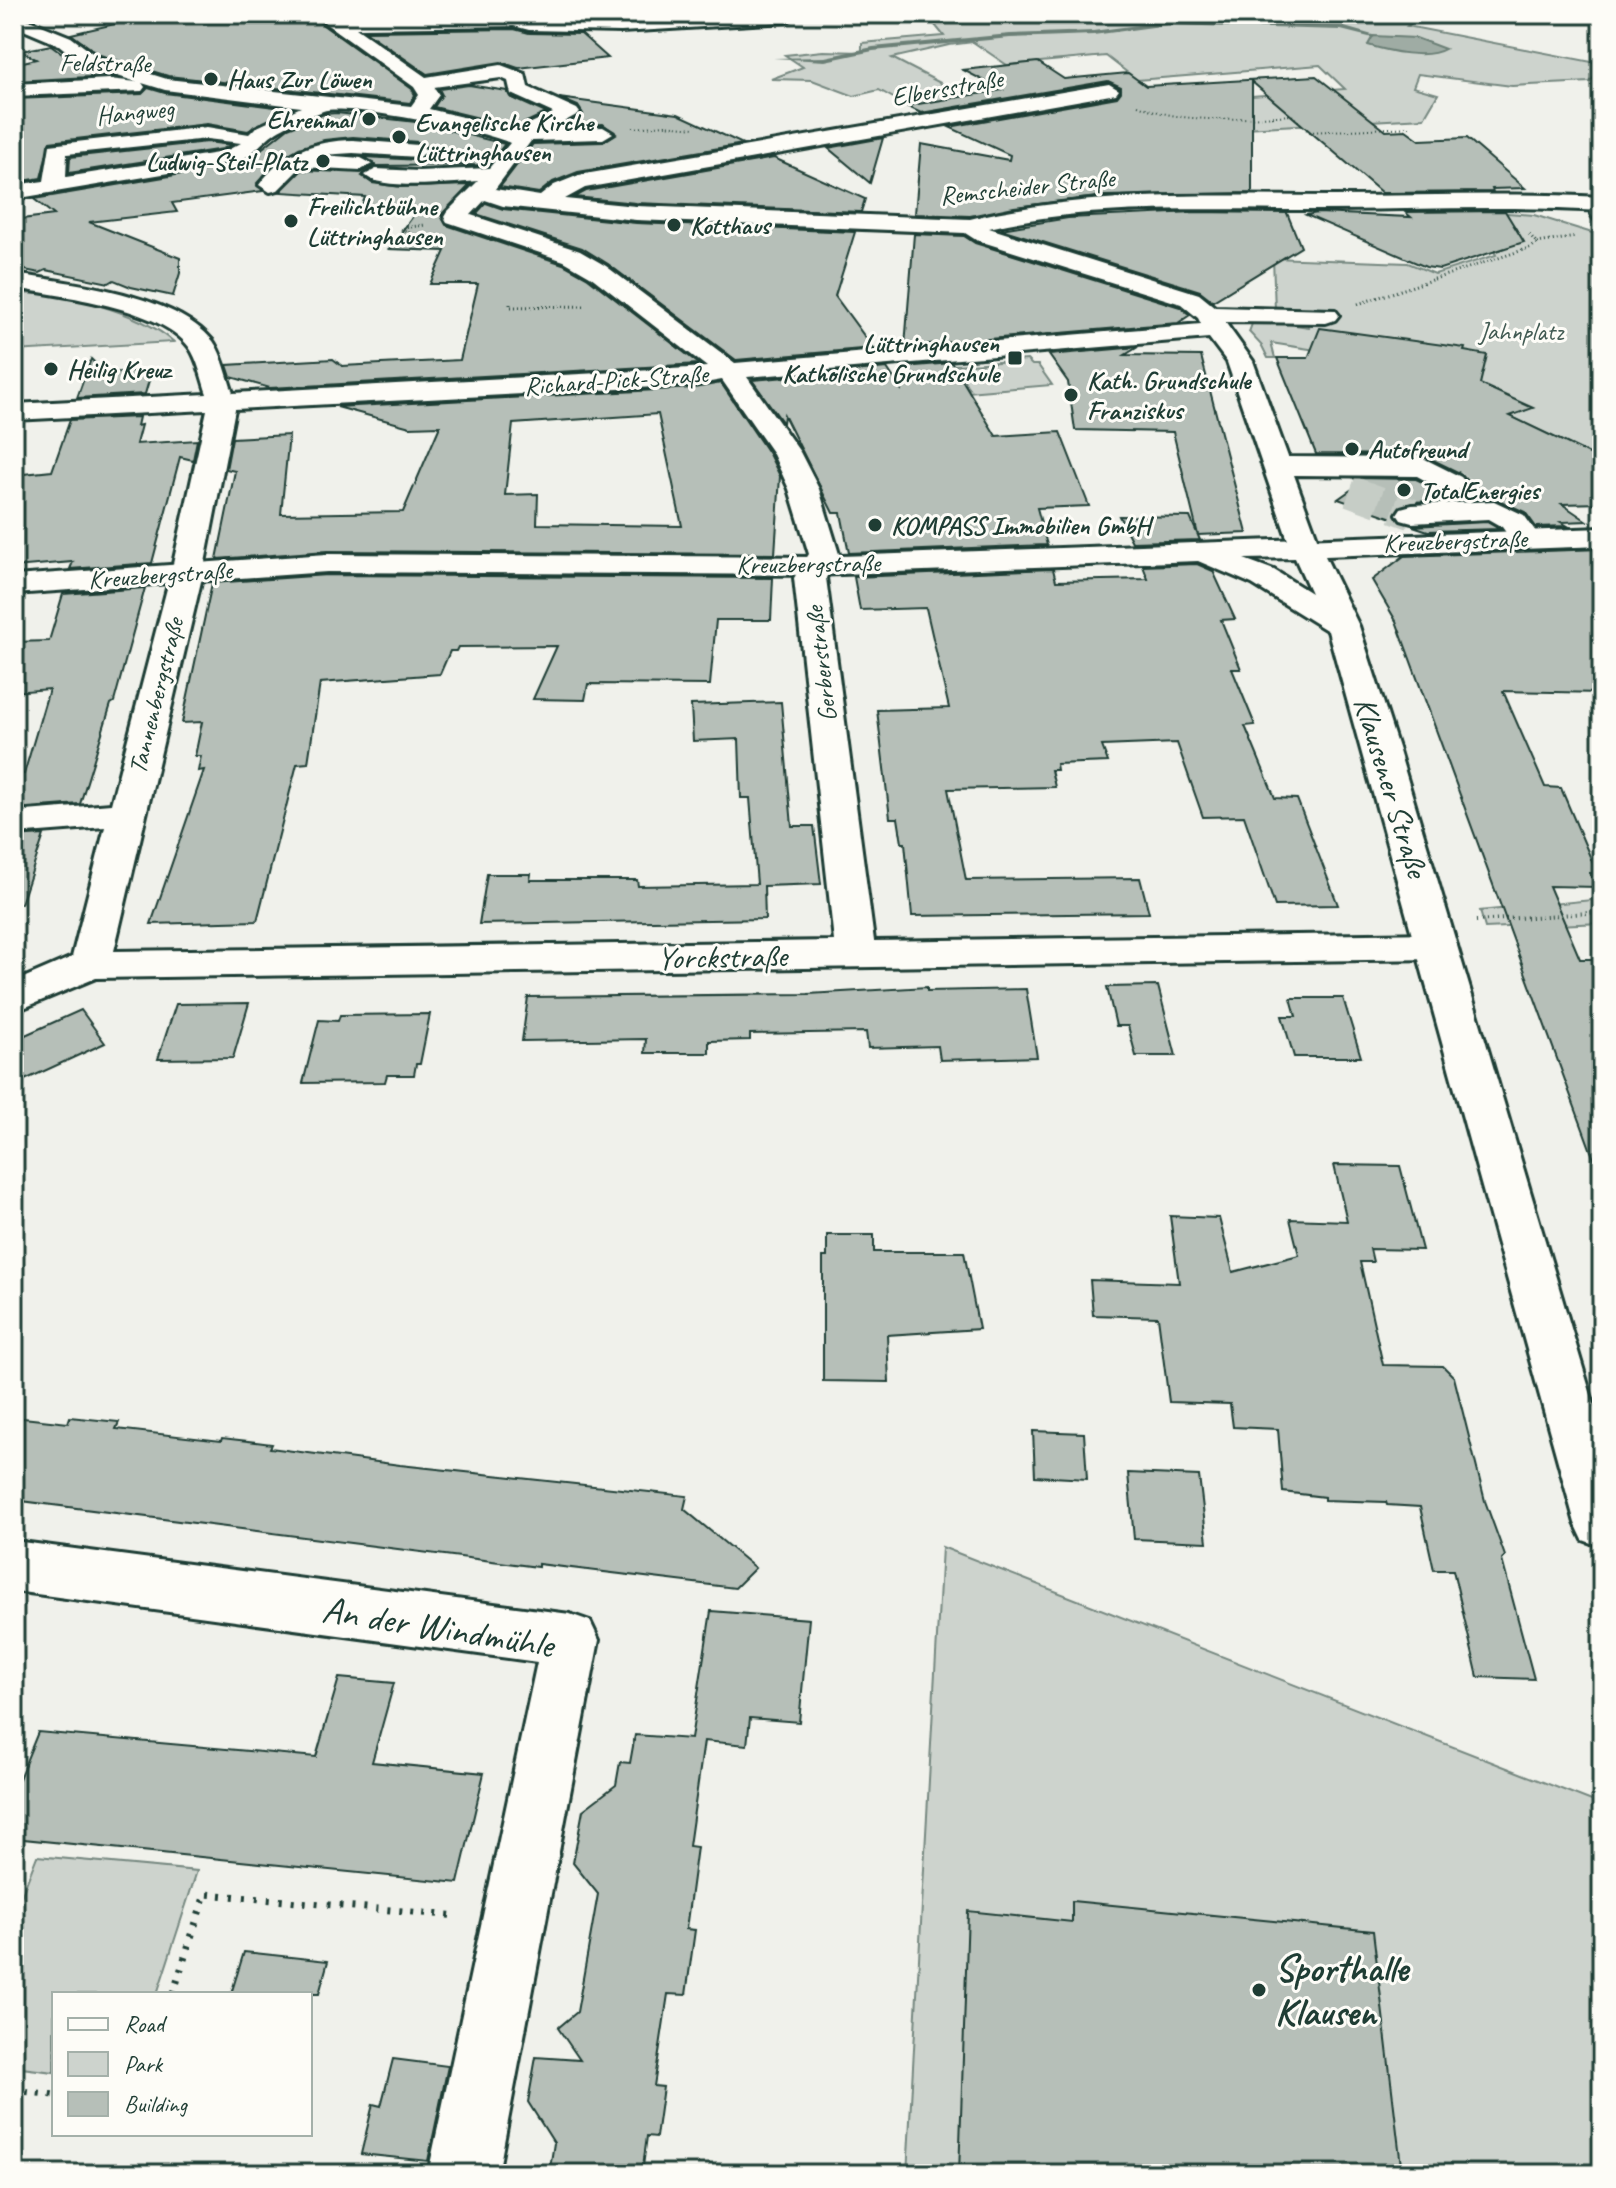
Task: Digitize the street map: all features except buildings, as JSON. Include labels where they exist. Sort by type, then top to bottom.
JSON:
[{"type":"street","points":[[33,26],[63,18]]},
{"type":"street","points":[[329,18],[510,19],[595,27],[702,23],[726,33],[790,23]]},
{"type":"street","points":[[329,18],[422,83],[429,95],[412,112]]},
{"type":"street","points":[[14,19],[65,41],[102,66],[194,89],[412,112],[513,142],[603,133]]},
{"type":"street","points":[[422,83],[490,75],[503,57],[510,19]]},
{"type":"street","points":[[588,45],[595,27]]},
{"type":"street","points":[[616,27],[616,47]]},
{"type":"street","points":[[488,183],[513,142],[570,113],[518,90],[518,78],[503,57]]},
{"type":"street","name":"Feldstraße","points":[[14,90],[109,85],[177,92],[194,89]]},
{"type":"street","name":"Elbersstraße","points":[[547,202],[579,182],[1107,90]]},
{"type":"street","points":[[247,152],[262,132],[323,104]]},
{"type":"street","name":"Elbersstraße","points":[[704,130],[794,144]]},
{"type":"street","name":"Hangweg","points":[[55,184],[57,149],[207,133],[247,152]]},
{"type":"street","points":[[270,185],[312,147]]},
{"type":"street","points":[[14,192],[247,152],[312,147],[418,151]]},
{"type":"street","name":"Remscheider Straße","points":[[312,147],[368,169],[419,178],[488,183],[503,199],[636,213],[970,226],[1023,213],[1167,203],[1483,202],[1517,199],[1602,205]]},
{"type":"street","name":"Gerberstraße","points":[[488,183],[455,217],[572,256],[598,271],[729,371],[786,452],[804,489],[824,554],[814,566],[810,578],[856,956]]},
{"type":"street","name":"Remscheider Straße","points":[[1483,202],[1602,215]]},
{"type":"street","points":[[1602,205],[1602,215]]},
{"type":"street","name":"Klausener Straße","points":[[970,226],[984,235],[1190,299],[1213,322],[1240,361],[1305,546],[1343,626],[1602,1523]]},
{"type":"street","points":[[14,281],[101,295],[180,323],[203,346],[223,401]]},
{"type":"street","name":"Richard-Pick-Straße","points":[[14,412],[668,378],[1213,322],[1326,315]]},
{"type":"street","name":"Tannenbergstraße","points":[[90,965],[187,573],[223,401]]},
{"type":"street","points":[[1277,466],[1423,467],[1451,483]]},
{"type":"street","points":[[1331,467],[1342,487],[1350,491]]},
{"type":"street","points":[[1412,514],[1479,508],[1494,510],[1513,521],[1526,539]]},
{"type":"street","name":"Kreuzbergstraße","points":[[14,585],[327,563],[814,566],[1602,537]]},
{"type":"street","points":[[1189,551],[1263,577],[1343,626]]},
{"type":"street","points":[[14,823],[127,814]]},
{"type":"street","name":"Yorckstraße","points":[[14,998],[90,965],[856,956],[1434,933]]},
{"type":"street","name":"An der Windmühle","points":[[14,1566],[570,1640],[463,2174]]},
{"type":"path","points":[[1107,90],[1165,117],[1292,115],[1309,132],[1411,127]]},
{"type":"path","points":[[603,133],[665,125],[704,130]]},
{"type":"path","points":[[1483,202],[1509,212],[1537,243]]},
{"type":"path","points":[[416,236],[400,229],[418,226]]},
{"type":"path","points":[[1326,315],[1537,243],[1576,237]]},
{"type":"path","points":[[510,304],[510,307],[622,306],[639,302]]},
{"type":"path","points":[[570,313],[571,309],[582,309]]},
{"type":"path","points":[[1434,933],[1484,921],[1602,912]]},
{"type":"path","points":[[174,1992],[205,1894],[516,1921]]},
{"type":"path","points":[[14,2090],[52,2095]]},
{"type":"green space","points":[[926,14],[1424,14],[1407,26],[1602,64],[1602,68],[1590,82],[1512,86],[1418,74],[1413,87],[1438,94],[1424,118],[1171,132],[1132,105],[1345,89],[1320,65],[1137,80],[1106,56],[1007,65],[973,42],[892,58],[983,105],[924,115],[879,90],[854,96],[812,80],[771,79],[803,67],[785,55],[823,51],[862,52],[862,43],[944,36]]},
{"type":"green space","name":"Jahnplatz","points":[[1480,211],[1534,215],[1602,236],[1602,460],[1446,386],[1450,371],[1271,343],[1275,358],[1268,358],[1249,332],[1252,324],[1261,320],[1309,327],[1306,315],[1275,310],[1273,258],[1408,263],[1435,274],[1496,255]]},
{"type":"green space","points":[[14,294],[53,296],[98,305],[141,321],[174,342],[14,351]]},
{"type":"green space","points":[[1027,360],[1032,365],[1038,365],[1052,385],[918,394],[969,389],[955,365]]},
{"type":"green space","points":[[1602,899],[1602,923],[1485,928],[1480,911]]},
{"type":"green space","name":"Sporthalle Klausen","points":[[942,1547],[1602,1805],[1602,2174],[907,2174]]},
{"type":"green space","points":[[37,1856],[197,1871],[158,1992],[52,1992],[52,2072],[14,2067],[14,1915]]},
{"type":"shaded area","points":[[1373,36],[1416,38],[1445,49],[1428,54],[1396,52],[1368,45]]},
{"type":"waterway","points":[[776,58],[825,59],[873,49],[1010,36],[1093,33],[1168,23],[1293,26],[1304,23],[1309,14]]},
{"type":"waterway","points":[[1294,26],[1341,28],[1373,36]]},
{"type":"tunnel","points":[[1451,483],[1476,504]]},
{"type":"tunnel","points":[[1350,491],[1412,514]]},
{"type":"place","name":"Haus Zur Löwen","points":[[211,79]]},
{"type":"place","name":"Ehrenmal","points":[[369,119]]},
{"type":"place","name":"Evangelische Kirche Lüttringhausen","points":[[399,137]]},
{"type":"place","name":"Ludwig-Steil-Platz","points":[[323,161]]},
{"type":"place","name":"Freilichtbühne Lüttringhausen","points":[[291,221]]},
{"type":"place","name":"Kotthaus","points":[[674,225]]},
{"type":"place","name":"Lüttringhausen Katholische Grundschule","points":[[1015,358]]},
{"type":"place","name":"Heilig Kreuz","points":[[51,369]]},
{"type":"place","name":"Kath. Grundschule Franziskus","points":[[1071,395]]},
{"type":"place","name":"Autofreund","points":[[1352,449]]},
{"type":"place","name":"TotalEnergies","points":[[1404,490]]},
{"type":"place","name":"KOMPASS Immobilien GmbH","points":[[875,525]]},
{"type":"place","name":"Sporthalle Klausen","points":[[1259,1990]]}]
